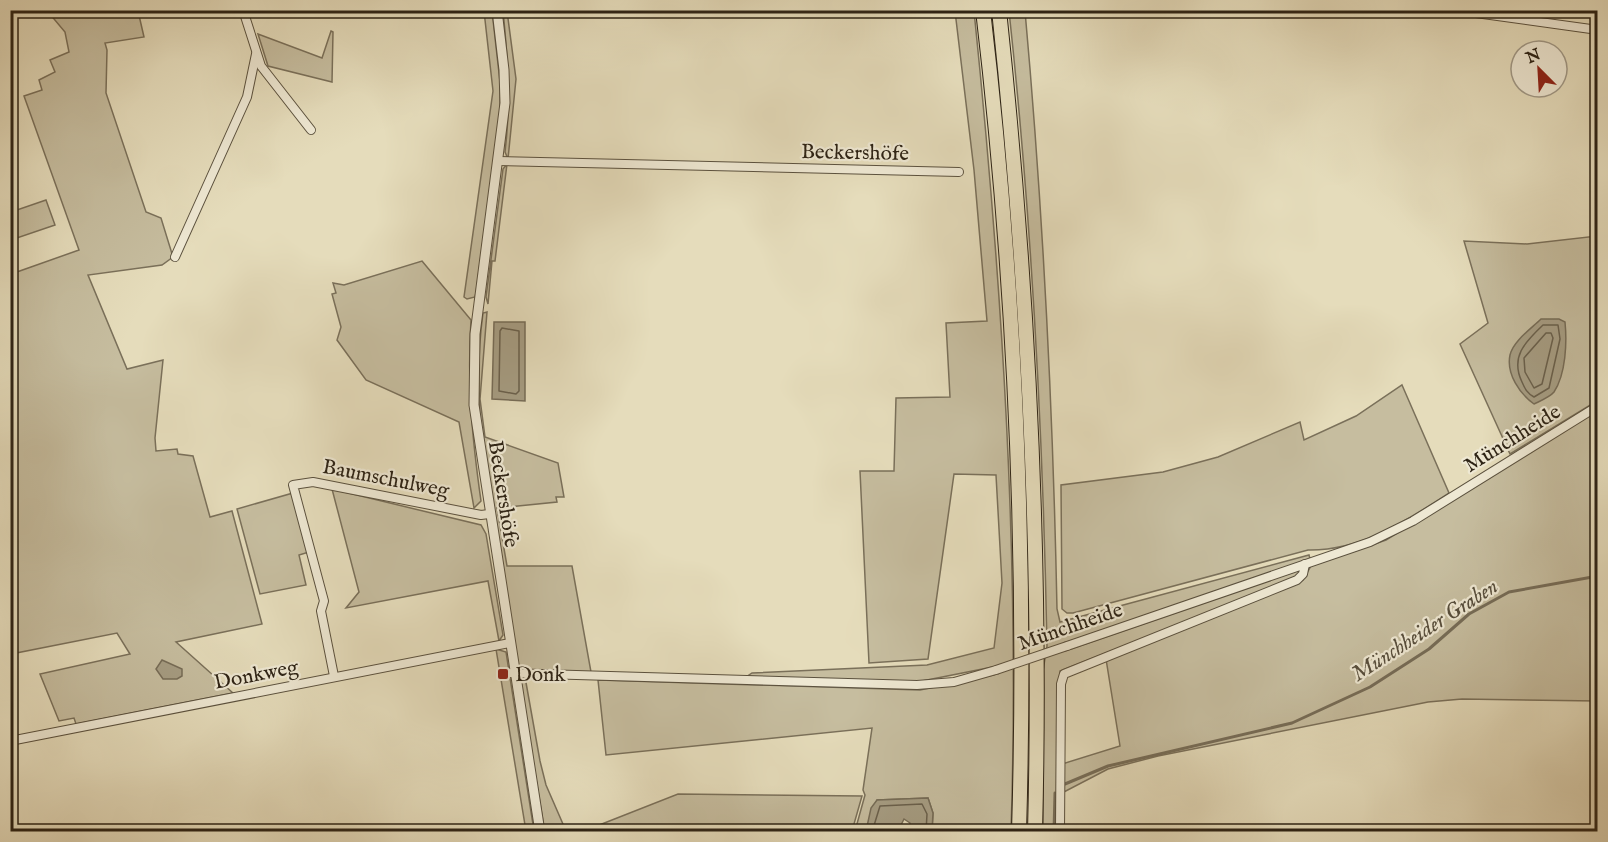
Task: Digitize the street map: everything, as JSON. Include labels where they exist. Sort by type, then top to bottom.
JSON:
[{"type":"highway","points":[[983,10],[1002,198],[1016,446],[1021,650],[1019,831]]},
{"type":"highway","points":[[999,10],[1018,206],[1030,410],[1037,676],[1035,831]]},
{"type":"street","points":[[10,12],[49,10]]},
{"type":"street","points":[[243,10],[252,33],[256,54],[275,86],[311,130]]},
{"type":"street","name":"Beckershöfe","points":[[497,10],[505,91],[473,357],[475,422],[510,643],[511,673],[540,831]]},
{"type":"street","points":[[1454,10],[1598,30]]},
{"type":"street","points":[[175,257],[247,97],[256,54]]},
{"type":"street","name":"Beckershöfe","points":[[498,161],[959,172]]},
{"type":"street","name":"Münchheide","points":[[511,673],[917,684],[954,682],[996,670],[1370,542],[1413,521],[1598,406]]},
{"type":"street","name":"Baumschulweg","points":[[334,676],[321,611],[324,601],[293,486],[313,482],[481,515],[489,514]]},
{"type":"street","points":[[1060,831],[1061,684],[1064,674],[1294,581],[1302,576],[1305,564]]},
{"type":"street","name":"Donkweg","points":[[10,741],[510,643]]},
{"type":"shaded area","points":[[138,11],[144,37],[105,43],[107,50],[106,93],[146,212],[161,218],[173,257],[162,265],[88,275],[127,369],[163,360],[155,438],[156,451],[177,449],[178,454],[193,456],[210,517],[232,511],[262,624],[176,642],[233,693],[76,724],[74,718],[59,721],[40,674],[130,654],[117,633],[11,654],[10,266],[14,273],[79,250],[24,96],[42,90],[39,80],[55,72],[50,60],[69,52],[65,32],[49,13]]},
{"type":"shaded area","points":[[484,11],[492,11],[500,82],[500,112],[476,293],[475,297],[467,299],[464,297],[493,91]]},
{"type":"shaded area","points":[[503,11],[507,11],[516,79],[508,159],[505,152],[508,81]]},
{"type":"shaded area","points":[[955,11],[974,11],[993,215],[1011,523],[1013,729],[1011,831],[932,831],[933,813],[928,798],[877,800],[866,831],[855,831],[865,795],[863,790],[872,728],[606,755],[598,680],[920,690],[994,675],[993,667],[917,682],[746,677],[752,673],[927,665],[994,648],[1002,583],[996,475],[954,474],[928,659],[869,663],[860,471],[894,471],[896,398],[950,397],[946,323],[987,321],[974,170]]},
{"type":"shaded area","points":[[1009,11],[1025,11],[1046,310],[1057,609],[1060,622],[1309,555],[1310,559],[1064,643],[1065,651],[1299,570],[1299,577],[1060,671],[1058,831],[1043,831],[1043,671],[1047,646],[1043,487],[1030,248]]},
{"type":"shaded area","points":[[331,31],[333,32],[332,82],[268,66],[258,34],[322,58]]},
{"type":"shaded area","points":[[507,164],[495,261],[492,261],[488,304],[486,297],[503,169]]},
{"type":"shaded area","points":[[46,200],[55,225],[11,240],[11,212]]},
{"type":"shaded area","points":[[1597,236],[1597,401],[1510,454],[1460,344],[1488,323],[1464,241],[1527,244]]},
{"type":"shaded area","points":[[422,261],[471,320],[471,410],[481,501],[474,508],[459,422],[366,380],[337,340],[341,327],[332,294],[336,293],[333,283],[344,285]]},
{"type":"shaded area","points":[[487,312],[480,399],[485,437],[558,463],[564,497],[556,497],[557,502],[497,508],[507,566],[572,566],[591,672],[525,670],[518,666],[494,534],[482,445],[479,401],[479,357],[483,313]]},
{"type":"shaded area","points":[[1402,385],[1449,493],[1399,524],[1365,540],[1328,549],[1308,550],[1073,613],[1067,613],[1062,609],[1061,485],[1163,472],[1218,457],[1300,422],[1304,440],[1356,416]]},
{"type":"shaded area","points":[[1597,410],[1597,701],[1462,699],[1428,702],[1158,756],[1108,769],[1062,793],[1062,764],[1120,746],[1106,659],[1296,584],[1303,580],[1311,566],[1386,540]]},
{"type":"shaded area","points":[[332,489],[481,525],[486,534],[503,635],[499,641],[488,581],[346,608],[359,592]]},
{"type":"shaded area","points":[[293,493],[309,552],[299,555],[306,585],[260,594],[237,509]]},
{"type":"shaded area","points":[[496,649],[506,652],[534,831],[526,831]]},
{"type":"shaded area","points":[[525,677],[546,785],[566,831],[546,831],[544,827],[520,683]]},
{"type":"shaded area","points":[[678,794],[862,796],[852,831],[584,831]]},
{"type":"water","points":[[1541,319],[1559,319],[1565,322],[1566,348],[1561,376],[1554,392],[1534,404],[1515,383],[1509,362],[1515,345]]},
{"type":"water","points":[[494,322],[525,322],[525,401],[492,399]]},
{"type":"water","points":[[162,660],[182,669],[182,676],[177,679],[163,679],[156,669]]},
{"type":"water","points":[[928,798],[933,813],[932,831],[909,831],[910,823],[904,819],[898,831],[866,831],[871,808],[877,800]]},
{"type":"waterway","name":"Münchheider Graben","points":[[1065,784],[1108,766],[1292,723],[1370,687],[1429,649],[1469,614],[1509,592],[1598,576]]},
{"type":"waterway","name":"Münchheider Graben","points":[[1054,832],[1055,793]]},
{"type":"place","name":"Donk","points":[[503,674]]}]
